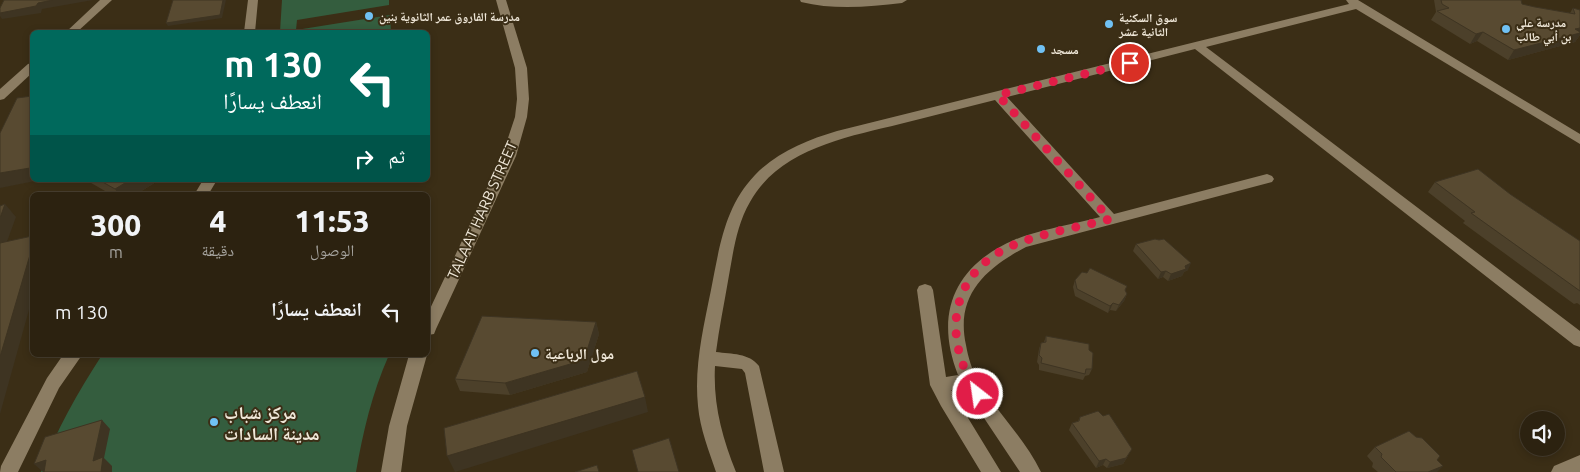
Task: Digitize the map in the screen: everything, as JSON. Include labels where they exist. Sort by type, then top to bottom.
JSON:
[{"type":"street","points":[[73,30],[107,0]]},
{"type":"street","points":[[250,30],[252,0]]},
{"type":"street","name":"TALAAT HARB STREET","points":[[430,326],[509,156],[521,118],[523,100],[521,68],[500,0]]},
{"type":"street","points":[[805,0],[838,4],[864,4],[902,0]]},
{"type":"street","points":[[726,472],[710,430],[705,381],[709,337],[730,232],[742,203],[761,177],[784,159],[826,138],[1198,46],[1354,2],[1580,140]]},
{"type":"street","points":[[1198,46],[1580,340]]},
{"type":"street","points":[[0,96],[30,69]]},
{"type":"street","points":[[998,95],[1110,219]]},
{"type":"street","points":[[1031,472],[969,380],[956,339],[958,303],[972,277],[993,257],[1021,243],[1267,179]]},
{"type":"street","points":[[925,290],[939,385],[992,472]]},
{"type":"street","points":[[8,472],[53,383],[72,357]]},
{"type":"street","points":[[391,472],[398,426],[417,357]]},
{"type":"street","points":[[706,358],[747,362],[753,371],[774,472]]},
{"type":"street","points":[[939,385],[969,380]]},
{"type":"street","points":[[1561,472],[1580,464]]},
{"type":"green space","points":[[282,0],[389,0],[389,5],[297,20],[296,30],[280,30]]},
{"type":"green space","points":[[390,15],[391,30],[296,30]]},
{"type":"green space","name":"مركز شباب مدينة السادات","points":[[101,357],[388,357],[369,413],[356,472],[41,472],[53,441],[84,383]]},
{"type":"building","points":[[4,0],[53,0],[38,3],[36,6],[0,13]]},
{"type":"building","points":[[173,0],[223,0],[220,15],[166,23]]},
{"type":"building","points":[[1441,0],[1521,0],[1522,4],[1575,14],[1573,8],[1580,10],[1580,28],[1575,29],[1580,33],[1514,50],[1483,32],[1476,34],[1437,11],[1449,8],[1442,4]]},
{"type":"building","points":[[30,96],[30,168],[0,173],[0,133],[17,98]]},
{"type":"building","points":[[1478,169],[1510,194],[1580,241],[1580,291],[1471,213],[1475,212],[1435,182]]},
{"type":"building","points":[[103,182],[127,182],[115,189]]},
{"type":"building","points":[[5,204],[0,218],[0,206]]},
{"type":"building","points":[[30,236],[30,255],[0,357],[0,243]]},
{"type":"building","points":[[1155,239],[1164,239],[1191,263],[1185,266],[1186,269],[1171,274],[1166,271],[1161,272],[1136,244]]},
{"type":"building","points":[[1090,268],[1127,286],[1125,290],[1127,294],[1119,305],[1113,303],[1110,306],[1077,289],[1075,280],[1082,272],[1087,273]]},
{"type":"building","name":"مول الرباعية","points":[[482,316],[596,322],[584,360],[505,383],[455,379]]},
{"type":"building","points":[[1046,336],[1089,344],[1089,350],[1093,353],[1092,369],[1086,369],[1085,374],[1041,363],[1042,358],[1039,355],[1041,343],[1046,342]]},
{"type":"building","points":[[637,371],[645,397],[447,456],[444,428]]},
{"type":"building","points":[[1098,411],[1103,416],[1109,414],[1132,449],[1126,458],[1110,462],[1106,459],[1099,461],[1072,423],[1079,421],[1080,417]]},
{"type":"building","points":[[102,420],[93,461],[103,457],[101,472],[44,472],[46,460],[34,464],[45,437]]},
{"type":"building","points":[[1409,431],[1416,437],[1422,438],[1440,456],[1437,460],[1443,466],[1428,472],[1396,472],[1381,457],[1382,454],[1375,447]]},
{"type":"building","points":[[669,438],[679,472],[638,472],[632,450]]},
{"type":"building","points":[[597,465],[599,472],[575,472]]},
{"type":"place","name":"مدرسة الفاروق عمر الثانوية بنين","points":[[369,16]]},
{"type":"place","name":"سوق السكنية الثانية عشر","points":[[1109,24]]},
{"type":"place","name":"مدرسة علي بن أبي طالب","points":[[1506,29]]},
{"type":"place","name":"مسجد","points":[[1041,49]]},
{"type":"place","name":"مول الرباعية","points":[[535,353]]},
{"type":"place","name":"مركز شباب مدينة السادات","points":[[214,422]]},
{"type":"route","points":[[978,394],[969,380],[956,339],[958,303],[972,277],[981,266],[1006,249],[1021,243],[1110,219],[998,95],[1130,63]]}]
